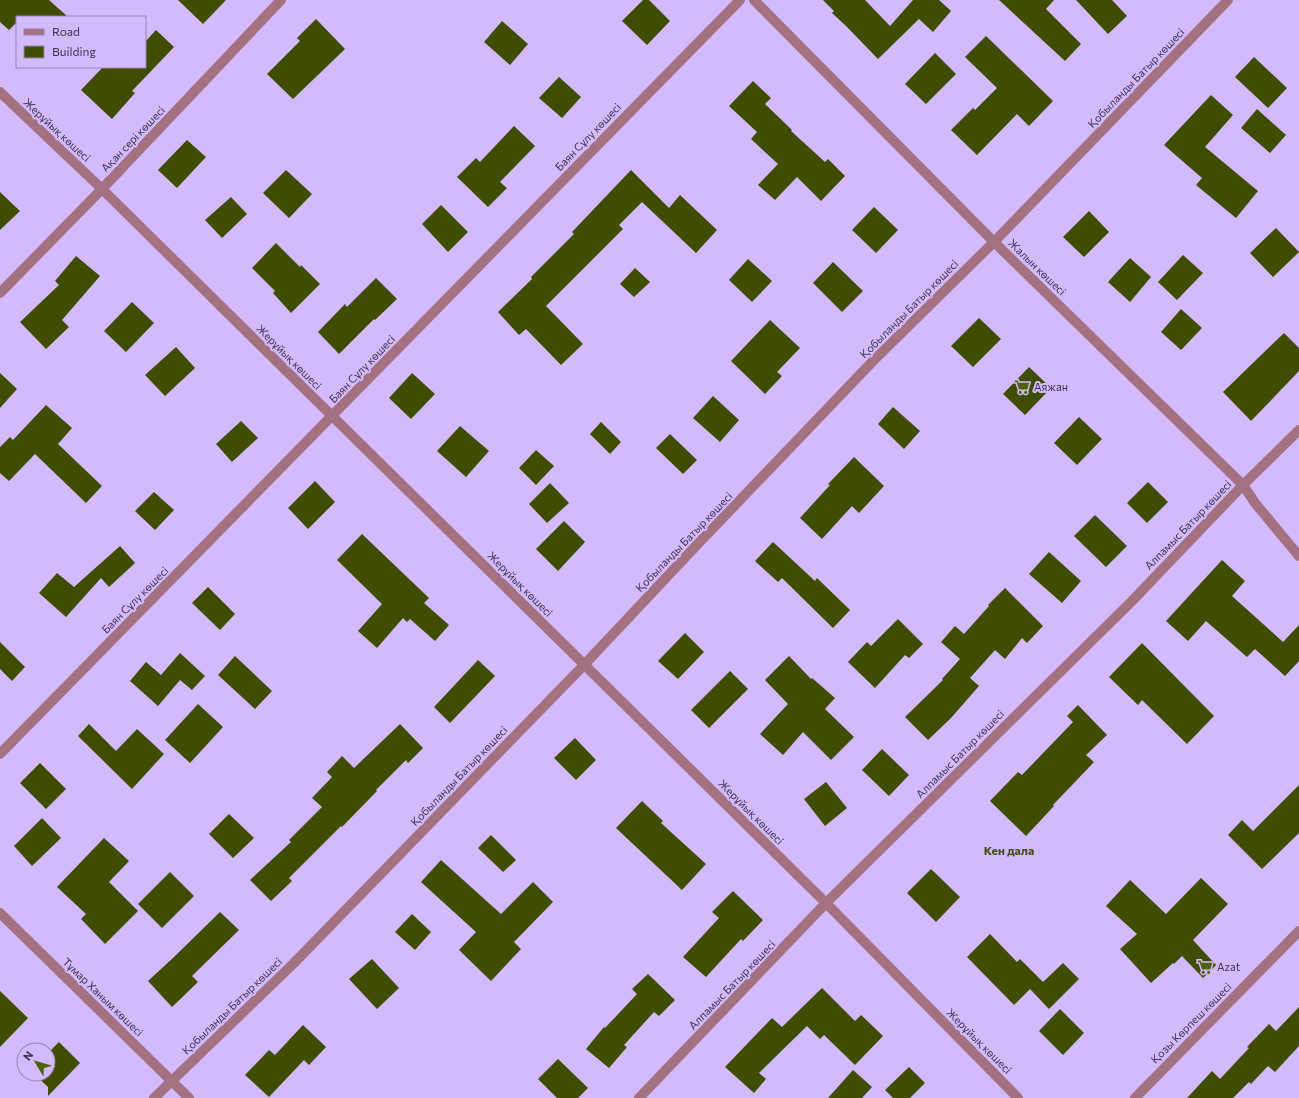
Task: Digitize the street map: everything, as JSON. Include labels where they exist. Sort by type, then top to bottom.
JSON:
[{"type":"street","name":"Ақан сері көшесі","points":[[0,293],[102,189],[281,0]]},
{"type":"street","name":"Баян Сұлу көшесі","points":[[0,754],[740,0]]},
{"type":"street","name":"Жалын көшесі","points":[[754,0],[994,242],[1243,485],[1299,556]]},
{"type":"street","name":"Қобыланды Батыр көшесі","points":[[154,1098],[293,964],[584,665],[874,360],[994,242],[1228,0]]},
{"type":"street","name":"Жерұйық көшесі","points":[[0,92],[102,189],[826,903],[1018,1098]]},
{"type":"street","name":"Алпамыс Батыр көшесі","points":[[640,1098],[826,903],[1132,601],[1243,485],[1299,430]]},
{"type":"street","name":"Тұмар Ханым көшесі","points":[[0,913],[188,1098]]},
{"type":"street","name":"Қозы Көрпеш көшесі","points":[[1135,1098],[1299,931]]},
{"type":"building","points":[[0,0],[49,0],[67,16],[16,16],[16,23],[9,30],[0,22]]},
{"type":"building","points":[[178,0],[226,0],[203,24]]},
{"type":"building","points":[[643,0],[649,0],[670,21],[647,45],[622,21]]},
{"type":"building","points":[[823,0],[865,0],[890,26],[913,0],[939,0],[951,11],[933,32],[919,19],[878,59],[832,13],[834,11]]},
{"type":"building","points":[[999,0],[1054,0],[1046,9],[1081,44],[1065,61]]},
{"type":"building","points":[[1076,0],[1112,0],[1127,16],[1108,34]]},
{"type":"building","points":[[316,19],[345,49],[293,99],[267,74],[300,41],[297,38]]},
{"type":"building","points":[[502,21],[528,44],[510,65],[484,42]]},
{"type":"building","points":[[156,30],[174,47],[132,91],[135,93],[112,119],[81,90],[102,68],[146,68],[146,41]]},
{"type":"building","points":[[986,36],[1053,101],[1029,126],[1017,114],[977,155],[951,130],[973,108],[975,110],[997,88],[965,57]]},
{"type":"building","points":[[935,53],[956,74],[926,104],[905,84]]},
{"type":"building","points":[[1254,57],[1287,88],[1268,108],[1235,77]]},
{"type":"building","points":[[559,77],[581,97],[562,118],[539,98]]},
{"type":"building","points":[[753,81],[771,98],[765,104],[792,130],[791,131],[825,162],[828,159],[845,176],[821,201],[797,177],[775,200],[758,185],[778,164],[751,139],[757,132],[729,106]]},
{"type":"building","points":[[1211,95],[1233,115],[1205,147],[1258,191],[1236,218],[1196,185],[1202,178],[1164,145]]},
{"type":"building","points":[[1257,109],[1286,135],[1270,153],[1241,128]]},
{"type":"building","points":[[514,126],[535,146],[500,182],[507,188],[488,207],[457,177],[476,158],[480,162]]},
{"type":"building","points":[[187,140],[206,157],[177,188],[158,170]]},
{"type":"building","points":[[286,170],[312,194],[289,218],[263,193]]},
{"type":"building","points":[[631,170],[669,208],[680,195],[717,230],[696,253],[642,202],[619,225],[623,229],[546,306],[583,344],[561,365],[526,329],[519,335],[498,312],[532,279],[531,277],[574,234],[572,232]]},
{"type":"building","points":[[0,192],[20,211],[0,230]]},
{"type":"building","points":[[231,197],[247,214],[222,238],[205,220]]},
{"type":"building","points":[[441,205],[468,232],[448,252],[422,224]]},
{"type":"building","points":[[874,207],[898,230],[876,253],[852,230]]},
{"type":"building","points":[[1089,211],[1109,232],[1084,257],[1063,237]]},
{"type":"building","points":[[1276,228],[1299,252],[1273,277],[1250,253]]},
{"type":"building","points":[[276,243],[320,284],[291,313],[273,293],[275,291],[252,268]]},
{"type":"building","points":[[1183,255],[1203,273],[1177,300],[1158,282]]},
{"type":"building","points":[[76,256],[100,276],[62,320],[69,327],[46,349],[20,322],[59,285],[55,281]]},
{"type":"building","points":[[1130,258],[1151,277],[1130,302],[1108,282]]},
{"type":"building","points":[[748,259],[772,281],[752,302],[729,280]]},
{"type":"building","points":[[833,262],[863,291],[842,312],[813,283]]},
{"type":"building","points":[[635,268],[650,282],[634,297],[620,284]]},
{"type":"building","points":[[376,278],[397,299],[375,320],[374,319],[339,354],[318,332],[345,304],[347,307]]},
{"type":"building","points":[[132,302],[154,323],[126,352],[104,331]]},
{"type":"building","points":[[1181,309],[1202,328],[1181,350],[1161,332]]},
{"type":"building","points":[[979,318],[1001,339],[973,367],[951,346]]},
{"type":"building","points":[[770,320],[800,348],[777,372],[782,376],[765,394],[731,361]]},
{"type":"building","points":[[1284,333],[1299,348],[1299,371],[1251,421],[1223,392]]},
{"type":"building","points":[[176,347],[195,368],[165,396],[145,375]]},
{"type":"building","points":[[1029,367],[1051,388],[1025,415],[1003,394]]},
{"type":"building","points":[[0,373],[17,389],[0,408]]},
{"type":"building","points":[[412,373],[435,394],[411,419],[389,398]]},
{"type":"building","points":[[713,396],[739,420],[720,442],[693,418]]},
{"type":"building","points":[[46,405],[72,428],[58,444],[102,486],[86,503],[35,454],[9,481],[0,473],[0,447],[10,437],[13,440]]},
{"type":"building","points":[[893,407],[920,431],[904,449],[878,424]]},
{"type":"building","points":[[1079,417],[1102,439],[1077,465],[1054,443]]},
{"type":"building","points":[[241,421],[258,438],[232,462],[216,444]]},
{"type":"building","points":[[601,422],[621,442],[610,454],[590,434]]},
{"type":"building","points":[[460,426],[489,451],[466,477],[437,451]]},
{"type":"building","points":[[670,434],[697,460],[683,474],[656,448]]},
{"type":"building","points":[[536,450],[554,466],[536,485],[519,468]]},
{"type":"building","points":[[854,457],[884,486],[859,513],[852,506],[822,539],[800,518],[830,485],[828,484]]},
{"type":"building","points":[[315,481],[335,502],[308,529],[288,508]]},
{"type":"building","points":[[1148,482],[1168,502],[1147,523],[1127,503]]},
{"type":"building","points":[[550,483],[569,503],[547,523],[529,504]]},
{"type":"building","points":[[154,492],[174,510],[155,530],[135,511]]},
{"type":"building","points":[[1095,515],[1127,546],[1106,567],[1074,536]]},
{"type":"building","points":[[564,521],[585,542],[558,571],[536,549]]},
{"type":"building","points":[[362,534],[429,598],[424,603],[449,625],[435,641],[410,619],[407,622],[403,618],[377,648],[358,631],[382,604],[337,560]]},
{"type":"building","points":[[773,542],[815,581],[817,578],[850,610],[833,628],[782,578],[778,582],[755,561]]},
{"type":"building","points":[[120,546],[135,563],[109,587],[101,578],[66,617],[39,593],[57,573],[74,587]]},
{"type":"building","points":[[1049,552],[1081,581],[1062,603],[1029,574]]},
{"type":"building","points":[[1222,560],[1245,581],[1232,596],[1283,642],[1299,625],[1299,661],[1285,676],[1255,649],[1247,657],[1206,621],[1188,641],[1166,621]]},
{"type":"building","points":[[208,587],[235,614],[220,630],[192,603]]},
{"type":"building","points":[[1005,588],[1043,626],[1027,643],[1022,638],[1005,659],[995,650],[970,678],[979,686],[951,718],[928,740],[905,717],[943,680],[942,679],[960,659],[941,642],[955,626],[964,634],[989,606],[988,605]]},
{"type":"building","points":[[898,619],[923,644],[909,658],[905,655],[875,688],[848,662],[867,642],[871,646]]},
{"type":"building","points":[[685,633],[704,652],[678,679],[658,661]]},
{"type":"building","points":[[0,642],[25,667],[12,681],[0,669]]},
{"type":"building","points":[[1142,643],[1214,716],[1187,744],[1142,700],[1138,705],[1109,677]]},
{"type":"building","points":[[180,653],[205,676],[192,690],[180,680],[158,706],[130,681],[146,662],[161,675]]},
{"type":"building","points":[[235,656],[272,691],[255,709],[218,675]]},
{"type":"building","points":[[789,656],[811,679],[812,678],[835,698],[825,709],[854,737],[831,760],[803,732],[783,755],[760,734],[788,704],[765,680]]},
{"type":"building","points":[[478,660],[495,676],[450,723],[434,707]]},
{"type":"building","points":[[730,671],[748,689],[709,728],[691,710]]},
{"type":"building","points":[[198,704],[223,727],[190,763],[165,740]]},
{"type":"building","points":[[1078,705],[1107,735],[1086,755],[1094,762],[1026,836],[990,801],[1018,772],[1022,775],[1073,722],[1067,716]]},
{"type":"building","points":[[89,724],[116,751],[137,729],[164,754],[132,789],[78,736]]},
{"type":"building","points":[[400,724],[423,748],[408,763],[406,760],[376,790],[377,791],[342,827],[341,826],[289,878],[292,881],[271,901],[250,880],[291,842],[289,840],[322,807],[312,798],[332,777],[327,772],[342,756],[354,768]]},
{"type":"building","points":[[575,738],[596,760],[576,780],[554,758]]},
{"type":"building","points":[[882,749],[909,775],[889,796],[862,770]]},
{"type":"building","points":[[40,763],[66,789],[46,809],[20,783]]},
{"type":"building","points":[[826,782],[847,808],[825,826],[804,799]]},
{"type":"building","points":[[1299,785],[1299,833],[1262,869],[1228,835],[1242,820],[1253,831]]},
{"type":"building","points":[[642,801],[663,821],[661,823],[706,864],[682,890],[616,828]]},
{"type":"building","points":[[229,814],[254,838],[233,858],[209,834]]},
{"type":"building","points":[[42,818],[61,838],[32,866],[14,846]]},
{"type":"building","points":[[491,835],[516,860],[503,872],[478,848]]},
{"type":"building","points":[[104,838],[129,861],[109,882],[138,911],[105,944],[81,919],[86,914],[57,887]]},
{"type":"building","points":[[441,860],[501,914],[533,882],[553,902],[514,942],[521,949],[491,981],[459,950],[476,932],[421,882]]},
{"type":"building","points":[[931,869],[960,897],[936,922],[907,893]]},
{"type":"building","points":[[170,872],[194,896],[162,928],[138,904]]},
{"type":"building","points":[[1201,878],[1228,904],[1193,940],[1216,965],[1203,978],[1182,956],[1151,983],[1120,949],[1137,934],[1106,906],[1130,880],[1166,914]]},
{"type":"building","points":[[733,891],[763,920],[743,941],[741,939],[706,977],[683,957],[719,918],[712,912]]},
{"type":"building","points":[[220,912],[239,930],[192,976],[198,982],[172,1007],[148,981]]},
{"type":"building","points":[[412,914],[431,932],[415,950],[395,932]]},
{"type":"building","points":[[990,934],[1017,962],[1020,959],[1043,982],[1063,963],[1079,979],[1049,1009],[1030,989],[1014,1005],[967,957]]},
{"type":"building","points":[[372,959],[399,988],[377,1009],[349,979]]},
{"type":"building","points":[[648,974],[675,1000],[659,1016],[654,1012],[624,1045],[627,1047],[609,1068],[586,1049],[604,1027],[605,1028],[637,994],[632,989]]},
{"type":"building","points":[[822,988],[855,1021],[861,1015],[883,1036],[855,1065],[824,1035],[820,1039],[807,1026],[759,1073],[766,1079],[754,1093],[725,1067],[772,1018],[782,1027]]},
{"type":"building","points":[[0,991],[28,1018],[0,1047]]},
{"type":"building","points":[[1299,1007],[1299,1046],[1275,1072],[1268,1066],[1251,1084],[1249,1082],[1233,1098],[1187,1098],[1212,1071],[1220,1079],[1269,1024],[1276,1031]]},
{"type":"building","points":[[1060,1009],[1084,1033],[1063,1055],[1039,1031]]},
{"type":"building","points":[[303,1025],[326,1047],[309,1065],[304,1060],[269,1097],[245,1075],[269,1050],[275,1055]]},
{"type":"building","points":[[59,1042],[80,1063],[48,1096],[48,1087],[43,1082],[56,1082],[56,1045]]},
{"type":"building","points":[[558,1059],[588,1088],[578,1098],[557,1098],[538,1079]]},
{"type":"building","points":[[909,1067],[925,1083],[910,1098],[893,1098],[885,1090]]},
{"type":"building","points":[[853,1070],[872,1087],[862,1098],[828,1098]]},
{"type":"place","name":"Аяжан","points":[[1022,387]]},
{"type":"place","name":"Azat","points":[[1205,967]]},
{"type":"district","name":"Кен дала","points":[[1009,851]]}]
